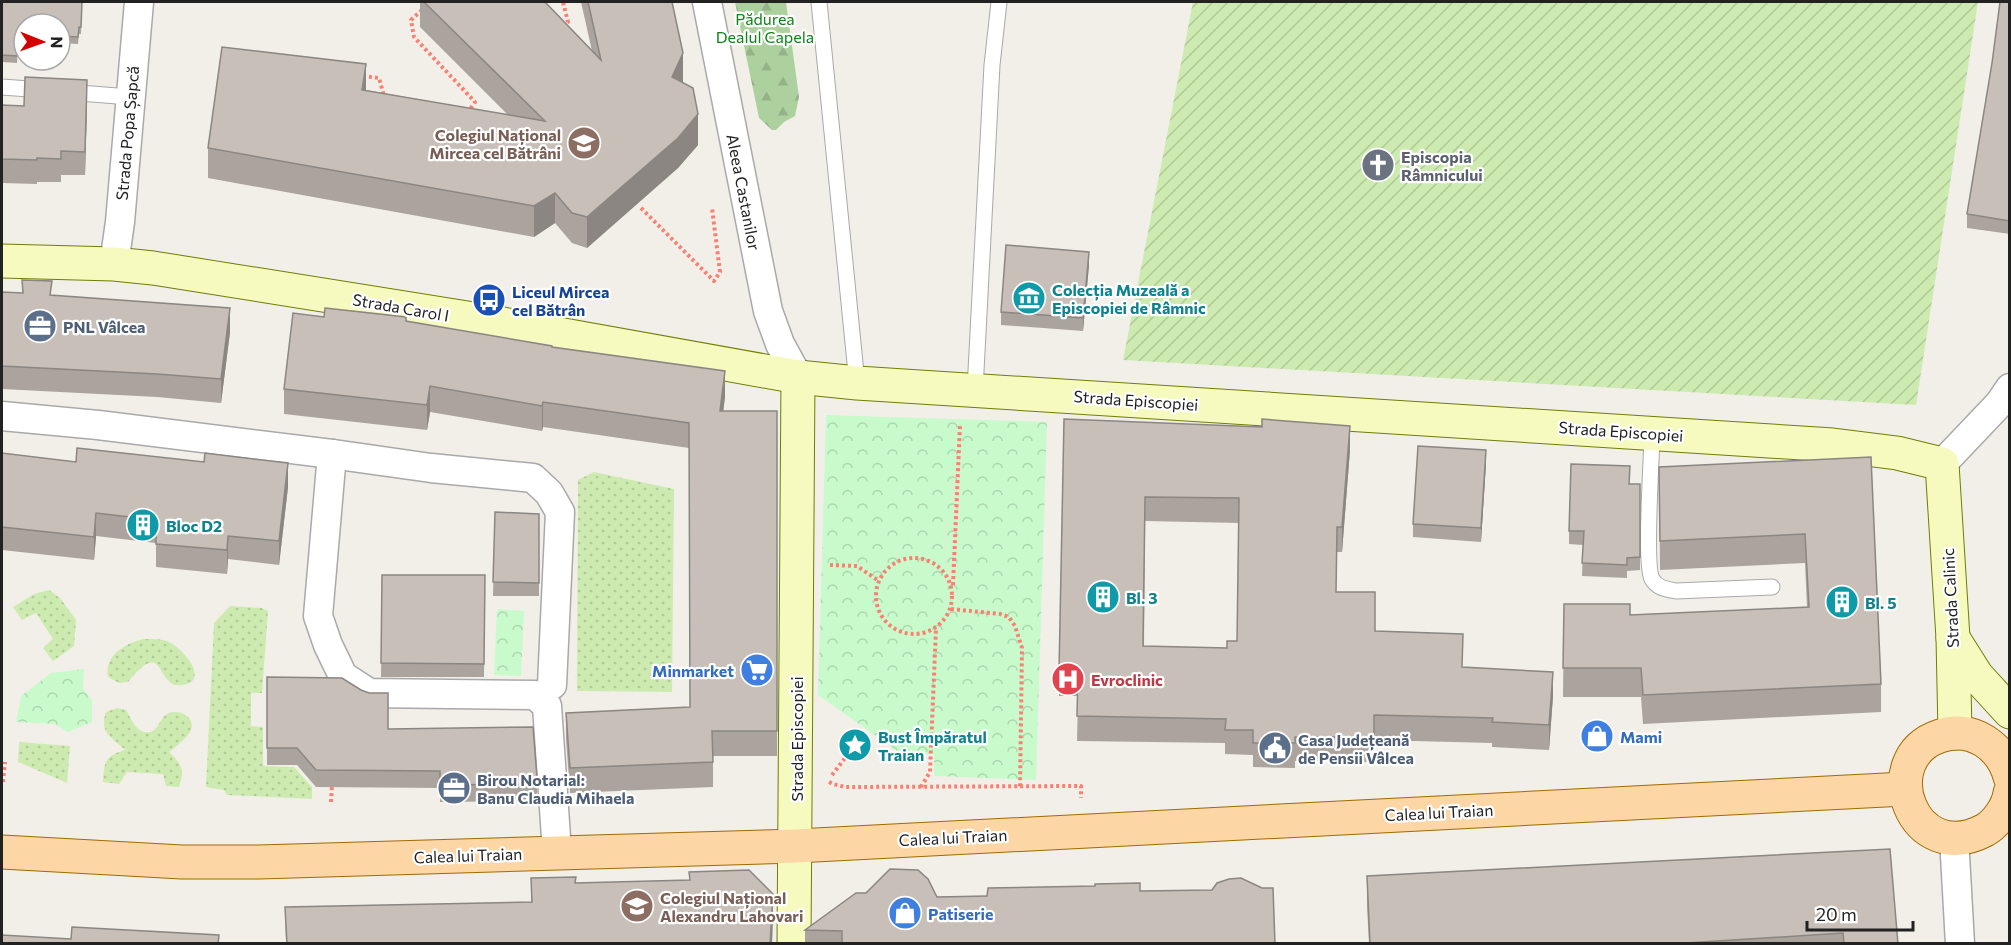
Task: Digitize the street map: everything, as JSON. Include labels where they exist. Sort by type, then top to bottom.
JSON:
[{"type":"main road","points":[[2010,777],[2007,765],[1998,751],[1986,741],[1971,734],[1955,733],[1938,736],[1924,745],[1913,757],[1906,772],[1905,789],[1908,804],[1916,818],[1926,828],[1940,836],[1954,838],[1972,836],[1988,828],[2001,816],[2010,793]]},
{"type":"main road","name":"Calea lui Traian","points":[[2,852],[147,860],[259,862],[796,846],[1905,789]]},
{"type":"street","name":"Strada Popa Șapcă","points":[[114,264],[120,222],[139,2]]},
{"type":"street","name":"Aleea Castanilor","points":[[707,2],[768,311],[780,344],[798,376]]},
{"type":"street","name":"Strada Carol I","points":[[2,261],[114,264],[348,298],[798,376]]},
{"type":"street","name":"Strada Episcopiei","points":[[794,944],[798,376],[857,383],[1833,444],[1897,453],[1942,464]]},
{"type":"street","points":[[1942,464],[1999,404],[2010,388]]},
{"type":"street","points":[[2,416],[98,425],[431,468],[533,478],[549,493],[560,512],[552,685]]},
{"type":"street","points":[[332,454],[318,616],[328,645],[343,676],[369,693],[535,695],[547,706],[557,852]]},
{"type":"street","name":"Strada Calinic","points":[[1942,464],[1953,638],[1955,733]]},
{"type":"street","points":[[1953,638],[1977,676],[2010,712]]},
{"type":"street","points":[[1954,838],[1960,944]]},
{"type":"lane","points":[[819,2],[857,383]]},
{"type":"lane","points":[[975,390],[992,76],[999,2]]},
{"type":"lane","points":[[2,87],[130,97]]},
{"type":"lane","points":[[1652,433],[1648,557],[1651,578],[1660,588],[1676,591],[1772,587]]},
{"type":"path","points":[[556,27],[568,22],[563,2]]},
{"type":"path","points":[[424,8],[411,20],[414,37],[475,102],[464,119]]},
{"type":"path","points":[[356,75],[379,78],[384,96],[395,99]]},
{"type":"path","points":[[641,208],[714,281],[720,272],[711,204]]},
{"type":"path","points":[[953,597],[951,584],[945,572],[935,563],[923,558],[897,561],[886,570],[879,581],[876,594],[877,606],[882,617],[901,632],[913,634],[936,628],[951,609],[953,597],[960,410],[975,390]]},
{"type":"path","points":[[823,565],[857,566],[879,581]]},
{"type":"path","points":[[855,745],[828,780],[833,784],[845,787],[1020,787],[1022,648],[1015,626],[1009,617],[1000,614],[951,609]]},
{"type":"path","points":[[921,788],[930,772],[936,628]]},
{"type":"path","points":[[3,782],[5,762]]},
{"type":"path","points":[[331,802],[332,782]]},
{"type":"green space","name":"Pădurea Dealul Capela","points":[[735,2],[786,2],[799,97],[795,116],[776,130],[772,130],[759,118]]},
{"type":"green space","name":"Episcopia Râmnicului","points":[[1193,2],[1978,2],[1916,405],[1123,360]]},
{"type":"green space","points":[[826,415],[1047,422],[1036,780],[934,776],[934,754],[900,753],[818,695]]},
{"type":"green space","points":[[594,472],[674,489],[672,692],[577,691],[578,480]]},
{"type":"green space","points":[[49,590],[60,598],[76,620],[74,646],[53,661],[43,648],[53,639],[36,613],[22,620],[13,607],[34,594]]},
{"type":"green space","points":[[230,606],[262,608],[268,611],[262,693],[251,693],[251,726],[263,727],[263,766],[294,767],[312,787],[312,799],[227,795],[224,790],[206,787],[214,623]]},
{"type":"green space","points":[[497,609],[524,611],[521,676],[494,675]]},
{"type":"green space","points":[[143,639],[163,640],[174,645],[193,666],[195,673],[191,682],[183,685],[174,684],[155,663],[149,663],[140,669],[128,682],[119,683],[108,677],[112,657],[129,644]]},
{"type":"green space","points":[[84,669],[83,689],[92,700],[92,722],[68,732],[55,724],[16,722],[21,696],[51,673]]},
{"type":"green space","points":[[117,708],[126,710],[136,726],[144,732],[153,731],[169,713],[185,714],[188,717],[191,721],[191,731],[169,752],[177,760],[182,771],[179,787],[166,786],[163,774],[127,772],[119,784],[103,782],[107,760],[125,750],[108,734],[104,725],[106,712]]},
{"type":"green space","points":[[19,742],[70,746],[67,783],[18,762]]},
{"type":"building","points":[[2,2],[82,2],[81,27],[79,27],[78,37],[72,37],[72,12],[12,12],[12,56],[2,55]]},
{"type":"building","points":[[424,2],[545,2],[601,60],[588,2],[672,2],[683,53],[672,77],[693,88],[698,114],[678,138],[587,217],[572,213],[555,193],[534,206],[208,148],[222,47],[366,64],[362,90],[545,121]]},
{"type":"building","points":[[2000,2],[2010,2],[2010,221],[1967,214]]},
{"type":"building","points":[[25,77],[87,80],[85,152],[61,151],[61,159],[2,159],[2,105],[24,106]]},
{"type":"building","points":[[1006,245],[1089,252],[1083,318],[1001,312]]},
{"type":"building","points":[[22,280],[52,281],[50,295],[230,308],[221,379],[2,366],[2,292],[23,293]]},
{"type":"building","points":[[325,308],[406,317],[406,321],[552,347],[725,371],[720,411],[777,411],[777,731],[712,731],[713,762],[570,768],[566,713],[690,707],[689,423],[543,402],[542,406],[430,386],[427,405],[284,389],[293,313],[324,317]]},
{"type":"building","points":[[1064,419],[1262,427],[1262,419],[1350,426],[1342,527],[1337,527],[1336,592],[1375,592],[1375,631],[1463,634],[1462,667],[1553,672],[1549,725],[1492,722],[1493,718],[1374,715],[1374,737],[1295,737],[1295,743],[1253,743],[1253,730],[1225,730],[1226,719],[1077,716],[1078,672],[1059,672]],"holes":[[[1145,497],[1239,498],[1237,641],[1227,641],[1227,648],[1143,646]]]},
{"type":"building","points":[[1418,446],[1486,450],[1481,528],[1413,524]]},
{"type":"building","name":"Bloc D2","points":[[77,448],[204,462],[205,453],[288,463],[279,541],[228,536],[227,550],[156,544],[156,520],[96,513],[94,537],[2,527],[2,453],[76,462]]},
{"type":"building","name":"Bl. 5","points":[[1871,457],[1881,684],[1643,695],[1641,668],[1563,668],[1564,604],[1630,604],[1630,615],[1809,607],[1805,534],[1660,541],[1659,467]]},
{"type":"building","points":[[1571,464],[1630,466],[1629,484],[1640,484],[1640,557],[1627,558],[1627,565],[1582,563],[1584,531],[1569,531]]},
{"type":"building","points":[[495,512],[539,514],[539,583],[493,582]]},
{"type":"building","points":[[382,575],[485,575],[484,664],[381,663]]},
{"type":"building","points":[[267,677],[342,678],[369,693],[388,693],[388,729],[533,727],[537,778],[526,778],[526,784],[440,785],[440,771],[316,770],[297,748],[267,748]]},
{"type":"building","points":[[1890,849],[1898,944],[1844,944],[1843,933],[1670,944],[1370,944],[1367,876]]},
{"type":"building","points":[[890,869],[918,870],[928,879],[937,897],[987,896],[988,888],[1095,886],[1095,884],[1140,883],[1140,891],[1212,890],[1217,883],[1241,878],[1262,888],[1273,888],[1275,944],[842,944],[842,931],[805,930],[856,893],[866,893]]},
{"type":"building","name":"Colegiul Național Alexandru Lahovari","points":[[749,870],[773,894],[770,944],[287,944],[285,907],[532,902],[531,878],[576,877],[575,883],[690,880],[689,872]]},
{"type":"building","points":[[72,927],[219,935],[218,944],[2,944],[2,935],[71,939]]},
{"type":"place","name":"Colegiul Național Mircea cel Bătrâni","points":[[584,143]]},
{"type":"place","name":"Episcopia Râmnicului","points":[[1378,165]]},
{"type":"place","name":"Colecția Muzeală a Episcopiei de Râmnic","points":[[1029,298]]},
{"type":"place","name":"Liceul Mircea cel Bătrân","points":[[489,300]]},
{"type":"place","name":"PNL Vâlcea","points":[[40,326]]},
{"type":"place","name":"Bloc D2","points":[[143,525]]},
{"type":"place","name":"Bl. 3","points":[[1103,597]]},
{"type":"place","name":"Bl. 5","points":[[1842,602]]},
{"type":"place","name":"Minmarket","points":[[757,670]]},
{"type":"place","name":"Evroclinic","points":[[1068,679]]},
{"type":"place","name":"Mami","points":[[1597,736]]},
{"type":"place","name":"Bust Împăratul Traian","points":[[855,745]]},
{"type":"place","name":"Casa Județeană de Pensii Vâlcea","points":[[1275,748]]},
{"type":"place","name":"Birou Notarial: Banu Claudia Mihaela","points":[[454,788]]},
{"type":"place","name":"Colegiul Național Alexandru Lahovari","points":[[637,906]]},
{"type":"place","name":"Patiserie","points":[[905,913]]}]
